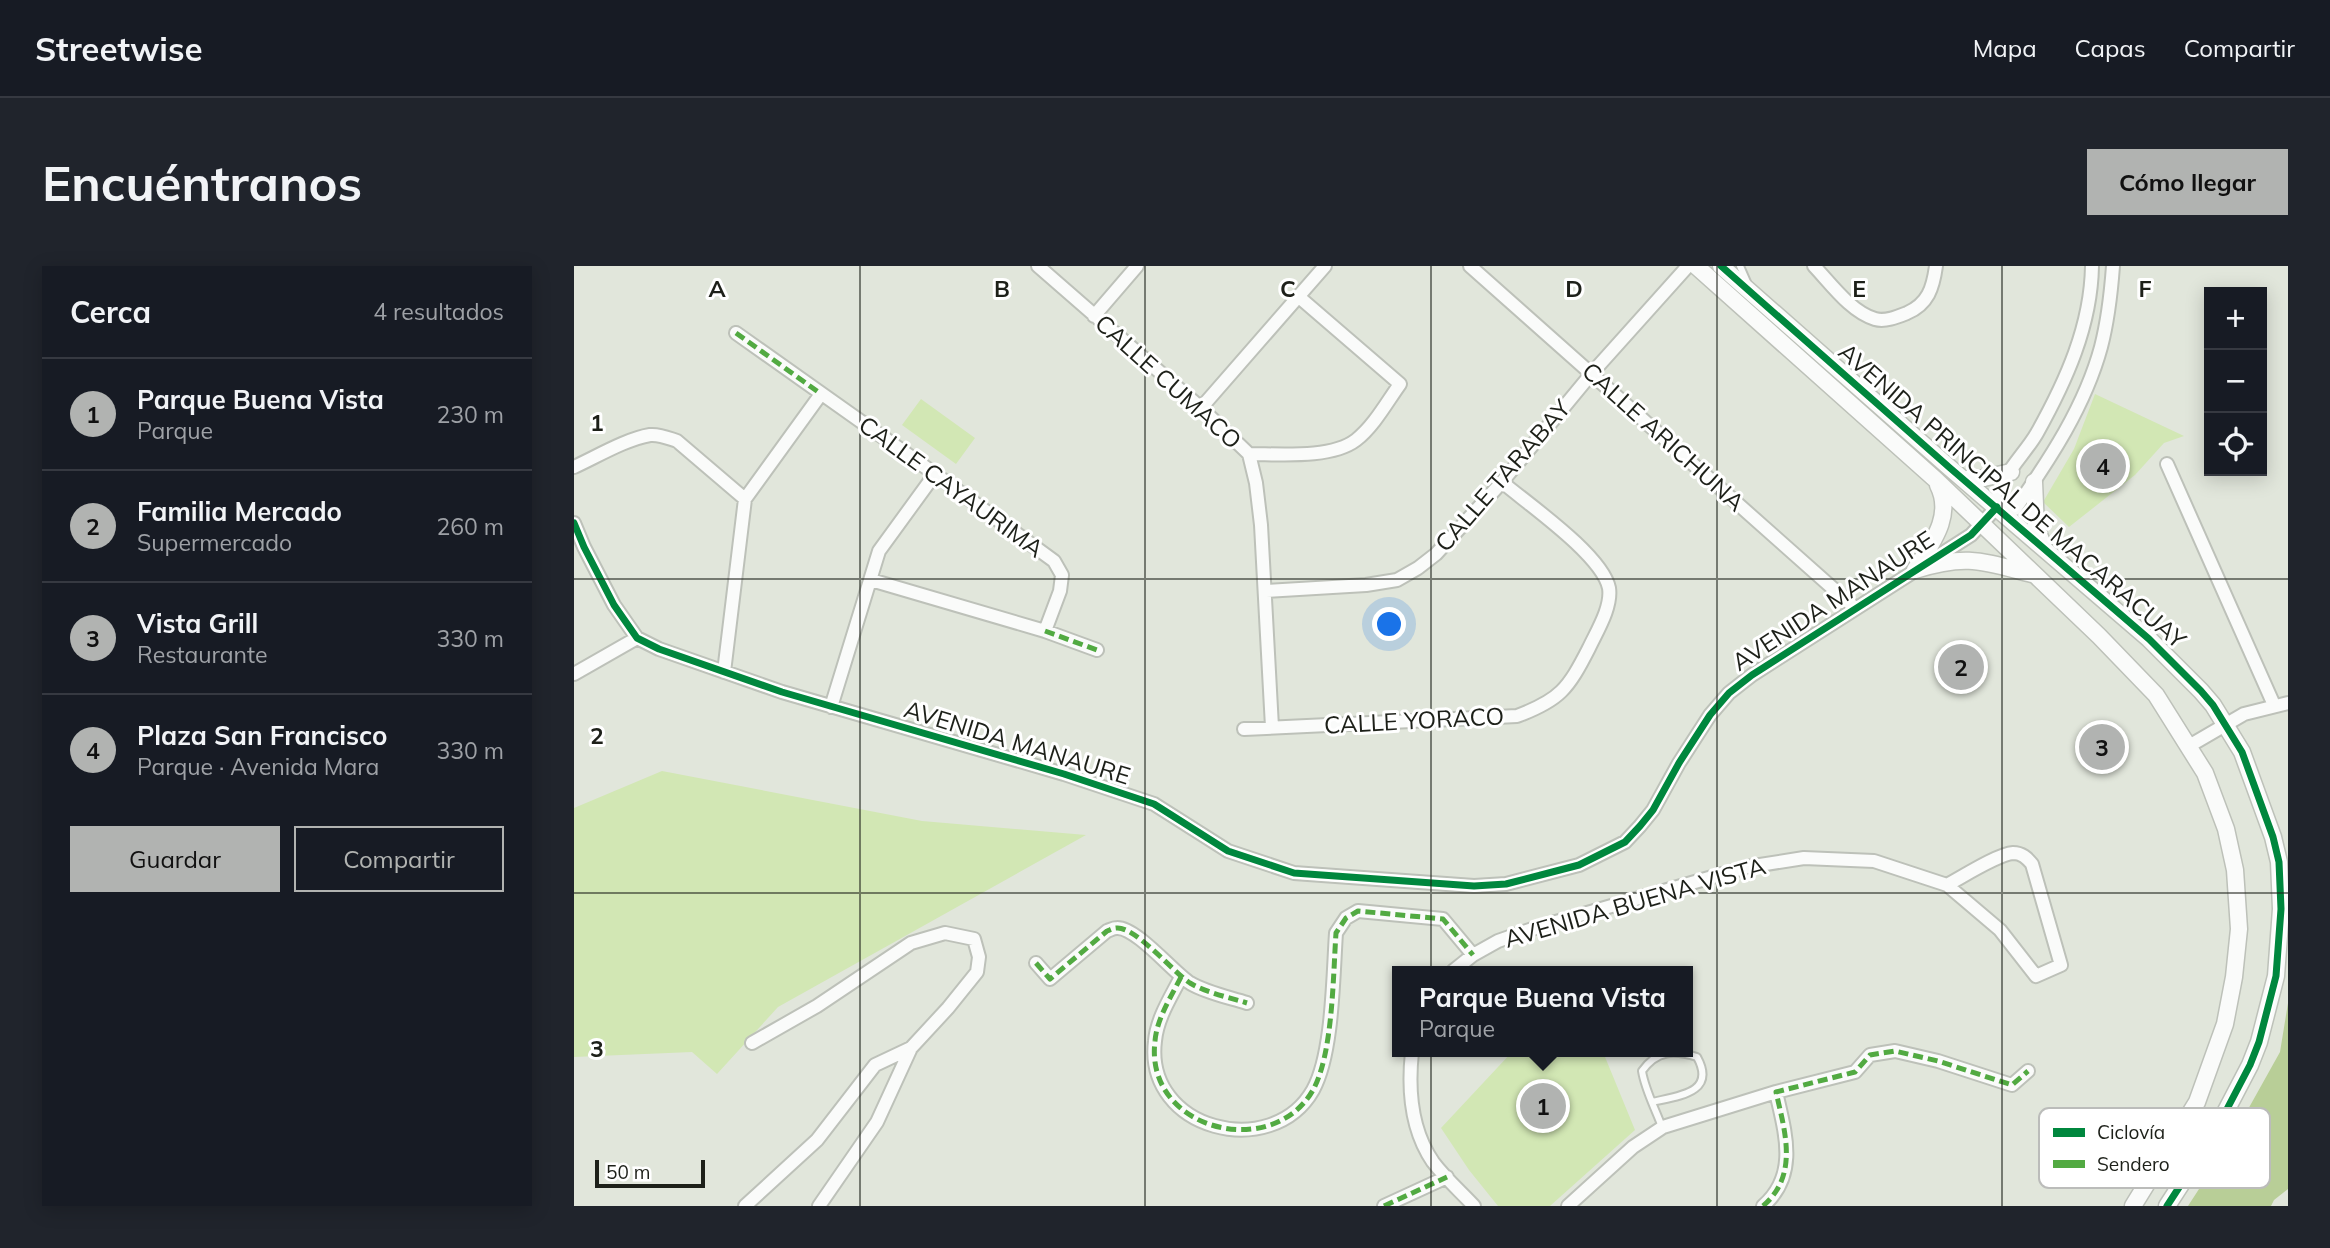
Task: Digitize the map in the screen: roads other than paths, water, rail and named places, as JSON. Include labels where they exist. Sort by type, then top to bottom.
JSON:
[{"type":"street","name":"CALLE CUMACO","points":[[1038,266],[1201,408],[1249,454],[1261,525],[1272,727]]},
{"type":"street","points":[[1094,316],[1137,266]]},
{"type":"street","points":[[1201,408],[1325,266]]},
{"type":"street","name":"CALLE ARICHUNA","points":[[1470,266],[1855,608]]},
{"type":"street","name":"CALLE TARABAY","points":[[1266,591],[1366,585],[1397,579],[1418,569],[1436,554],[1502,482],[1592,373],[1688,266]]},
{"type":"street","name":"AVENIDA PRINCIPAL DE MACARACUAY","points":[[1696,266],[1936,480],[2053,590],[2144,682],[2166,709],[2205,773],[2231,845],[2238,908],[2238,952],[2225,1024],[2193,1108]]},
{"type":"street","name":"AVENIDA PRINCIPAL DE MACARACUAY","points":[[1721,266],[2178,666],[2213,705],[2242,752],[2273,837],[2279,862],[2281,909],[2276,976],[2259,1042],[2228,1108]]},
{"type":"street","points":[[1814,266],[1863,313],[1878,320],[1896,318],[1918,308],[1932,291],[1936,266]]},
{"type":"street","points":[[2092,266],[2088,306],[2070,367],[2036,434],[1996,493],[1997,507],[2015,509],[2055,450],[2090,379],[2107,322],[2113,266]]},
{"type":"street","points":[[1249,454],[1310,453],[1345,446],[1367,429],[1400,384],[1299,298]]},
{"type":"street","name":"CALLE CAYAURIMA","points":[[736,333],[1054,561],[1062,575],[1060,591],[1045,631]]},
{"type":"street","points":[[723,672],[745,499],[821,394]]},
{"type":"street","points":[[574,467],[651,435],[664,436],[677,441],[745,499]]},
{"type":"street","points":[[2167,464],[2274,705]]},
{"type":"street","points":[[1963,479],[1979,479],[2011,472]]},
{"type":"street","points":[[831,707],[879,551],[935,474]]},
{"type":"street","points":[[1915,570],[1944,514],[1944,496],[1936,480]]},
{"type":"street","name":"CALLE YORACO","points":[[1244,729],[1517,716],[1553,699],[1564,690],[1573,679],[1600,626],[1608,604],[1609,590],[1605,578],[1584,551],[1502,482]]},
{"type":"street","points":[[2034,482],[2036,527],[2044,547]]},
{"type":"street","name":"AVENIDA MANAURE","points":[[637,638],[659,649],[723,672],[831,707],[1052,770],[1154,804],[1228,851],[1294,873],[1474,886],[1506,884],[1579,865],[1626,842],[1653,810],[1694,737],[1729,693],[1752,675],[1970,535],[1997,507]]},
{"type":"street","points":[[574,523],[614,605],[637,638],[574,674]]},
{"type":"street","points":[[1915,570],[1946,561],[1961,560],[1995,563],[2035,575]]},
{"type":"street","points":[[871,580],[1045,631],[1097,650]]},
{"type":"street","points":[[2189,746],[2244,713],[2288,703]]},
{"type":"street","name":"AVENIDA BUENA VISTA","points":[[1460,966],[1498,941],[1747,867],[1804,858],[1874,861],[1947,886],[2000,930],[2036,976],[2061,965],[2032,864],[2026,856],[2016,853],[2005,855],[1947,886]]},
{"type":"street","points":[[1181,977],[1159,1023],[1155,1041],[1154,1064],[1163,1087],[1175,1105],[1193,1118],[1217,1128],[1241,1130],[1287,1119],[1303,1105],[1314,1088],[1323,1067],[1327,1044],[1336,933],[1346,918],[1358,911],[1443,919],[1473,955]]},
{"type":"street","points":[[1036,963],[1050,979],[1107,931],[1118,927],[1128,930],[1170,964],[1181,977],[1194,985],[1247,1003]]},
{"type":"street","points":[[751,1043],[817,1006],[911,943],[945,933],[974,939],[979,957],[977,972],[911,1048],[877,1122],[819,1206]]},
{"type":"street","points":[[746,1206],[817,1140],[875,1065],[911,1048]]},
{"type":"street","points":[[1568,1206],[1633,1147],[1662,1127],[1776,1092],[1855,1072],[1870,1055],[1895,1051],[1938,1061],[2012,1085],[2028,1071]]},
{"type":"street","points":[[1412,1057],[1410,1084],[1417,1129],[1433,1161],[1474,1206]]},
{"type":"street","points":[[1763,1206],[1772,1198],[1780,1184],[1788,1154],[1776,1092]]},
{"type":"street","points":[[1384,1206],[1447,1177]]},
{"type":"street","name":"AVENIDA PRINCIPAL DE MACARACUAY","points":[[2133,1206],[2144,1188]]},
{"type":"street","name":"AVENIDA PRINCIPAL DE MACARACUAY","points":[[2167,1206],[2179,1188]]},
{"type":"lane","points":[[1740,266],[1750,291]]},
{"type":"lane","points":[[1652,1102],[1684,1095],[1695,1089],[1702,1079],[1703,1067],[1697,1057],[1693,1056]]},
{"type":"lane","points":[[1655,1057],[1650,1059],[1642,1071],[1662,1127]]},
{"type":"place","name":"Plaza San Francisco","points":[[2103,466]]},
{"type":"place","name":"Familia Mercado","points":[[1961,667]]},
{"type":"place","name":"Vista Grill","points":[[2102,747]]},
{"type":"place","name":"Parque Buena Vista","points":[[1543,1106]]}]
